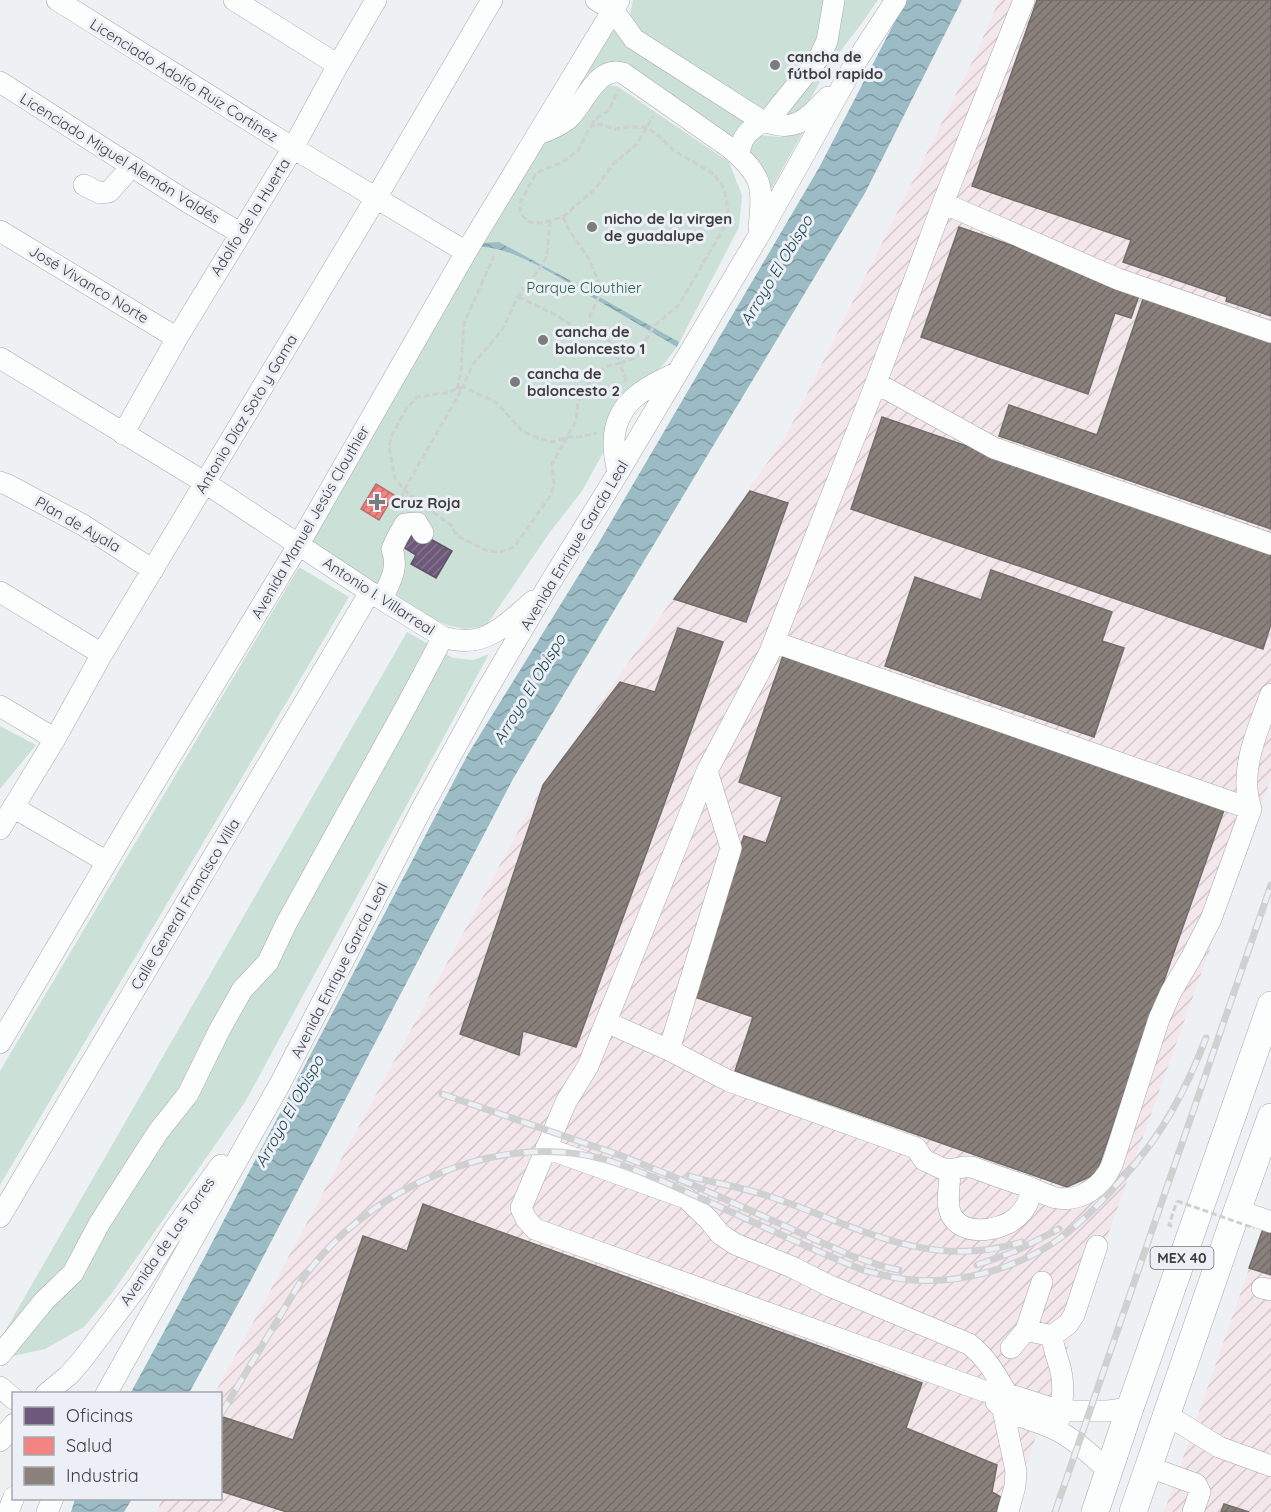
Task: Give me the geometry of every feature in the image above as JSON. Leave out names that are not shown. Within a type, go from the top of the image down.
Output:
[{"type":"main road","name":"MEX 40","points":[[1095,1512],[1271,1005]]},
{"type":"main road","name":"MEX 40","points":[[1133,1512],[1167,1415],[1254,1220],[1271,1117]]},
{"type":"street","name":"Licenciado Adolfo Ruiz Cortínez","points":[[57,0],[293,148],[466,252]]},
{"type":"street","points":[[234,0],[338,65]]},
{"type":"street","name":"Adolfo de la Huerta","points":[[123,434],[177,338],[293,148],[376,0]]},
{"type":"street","name":"Antonio Díaz Soto y Gama","points":[[0,829],[492,0]]},
{"type":"street","points":[[739,156],[743,137],[750,130],[766,122],[820,56],[827,40],[834,0]]},
{"type":"street","points":[[1024,0],[943,202],[876,383],[774,642],[707,771],[588,1066],[566,1102],[521,1208],[526,1219],[535,1229],[984,1391],[1005,1402],[1058,1420],[1109,1472]]},
{"type":"street","points":[[609,3],[634,39],[766,122],[781,126],[794,125],[807,118],[843,85]]},
{"type":"street","name":"Avenida Manuel Jesús Clouthier","points":[[0,1043],[299,544],[466,252],[538,134],[609,3]]},
{"type":"street","name":"Avenida Enrique García Leal","points":[[281,1082],[421,810],[484,695],[758,237],[857,60],[891,6]]},
{"type":"street","points":[[538,134],[555,129],[569,118],[601,77],[609,72],[623,73],[746,162],[754,172],[760,188],[762,202],[758,237]]},
{"type":"street","name":"Licenciado Miguel Alemán Valdés","points":[[0,82],[131,167],[240,233]]},
{"type":"street","points":[[84,185],[100,193],[109,192],[131,167]]},
{"type":"street","points":[[943,202],[1118,279],[1271,332]]},
{"type":"street","name":"José Vivanco Norte","points":[[0,231],[177,338]]},
{"type":"street","name":"Antonio I. Villarreal","points":[[0,358],[204,482],[376,596],[443,637],[467,642],[482,639],[507,623],[545,591]]},
{"type":"street","points":[[618,473],[614,444],[617,422],[622,411],[650,386],[677,373]]},
{"type":"street","points":[[876,383],[994,448],[1271,544]]},
{"type":"street","name":"Plan de Ayala","points":[[0,482],[8,484],[83,525],[153,570]]},
{"type":"street","name":"Calle General Francisco Villa","points":[[0,1217],[376,596],[394,574],[396,560],[392,549],[405,524],[417,524],[423,533]]},
{"type":"street","points":[[0,592],[102,654]]},
{"type":"street","points":[[0,1355],[44,1301],[73,1273],[99,1224],[158,1132],[188,1094],[242,990],[268,962],[286,924],[443,637]]},
{"type":"street","points":[[774,642],[1251,809]]},
{"type":"street","points":[[606,1022],[669,1050],[729,1081],[916,1148],[924,1160],[941,1168],[950,1170],[972,1167],[1065,1199],[1086,1194],[1099,1185],[1108,1174],[1159,1019],[1171,992],[1211,919],[1251,809],[1247,798],[1249,759],[1252,743],[1271,694]]},
{"type":"street","points":[[0,706],[55,739]]},
{"type":"street","points":[[669,1050],[731,848],[707,771]]},
{"type":"street","points":[[13,807],[107,862]]},
{"type":"street","points":[[107,1392],[281,1082]]},
{"type":"street","name":"Avenida de Las Torres","points":[[48,1392],[69,1375],[82,1360],[140,1283],[175,1228],[281,1082]]},
{"type":"street","points":[[546,1148],[686,1198],[720,1234],[735,1244],[969,1344],[990,1364],[1005,1402],[1016,1471],[1015,1486],[1008,1512]]},
{"type":"street","points":[[950,1170],[949,1208],[960,1225],[965,1228],[988,1229],[1010,1222],[1026,1208],[1032,1189]]},
{"type":"street","points":[[1026,1330],[1052,1336],[1072,1319],[1097,1246]]},
{"type":"street","points":[[1011,1348],[1026,1330],[1042,1282]]},
{"type":"street","points":[[1052,1336],[1063,1387],[1058,1420]]},
{"type":"street","points":[[0,1387],[12,1397]]},
{"type":"street","points":[[1058,1420],[1130,1408]]},
{"type":"street","points":[[1167,1415],[1219,1447],[1271,1466]]},
{"type":"street","points":[[0,1441],[12,1426]]},
{"type":"street","points":[[1149,1467],[1196,1484],[1200,1492],[1193,1512]]},
{"type":"path","points":[[629,77],[614,96],[609,110],[594,120],[578,151],[561,163],[540,171],[534,177],[520,203],[520,213],[529,222],[541,223],[563,217],[595,189],[613,164],[637,144],[663,101]]},
{"type":"path","points":[[592,126],[597,124],[615,129],[646,127],[673,150],[714,174],[724,189],[728,209],[726,224],[679,305],[654,326],[635,358],[608,366],[592,377],[578,402],[576,421],[567,436],[552,464],[554,485],[550,496],[514,547],[500,552],[488,551],[458,536],[451,525],[404,490],[395,478],[389,447],[391,437],[406,409],[417,397],[446,393],[463,387],[496,402],[522,431],[535,437],[553,442],[567,436],[579,437],[615,432]]},
{"type":"path","points":[[563,217],[589,259],[602,291],[590,316],[590,327],[609,341],[620,363],[632,400]]},
{"type":"path","points":[[404,490],[474,364],[502,330],[518,297],[547,256],[550,220]]},
{"type":"path","points":[[457,389],[461,372],[464,323],[494,256]]},
{"type":"path","points":[[518,297],[556,315],[585,334]]},
{"type":"path","points":[[1169,1225],[1177,1201],[1254,1220]]},
{"type":"shaded area","points":[[999,0],[1271,0],[1271,778],[1009,1512],[157,1512],[162,1500],[222,1500],[222,1392],[216,1392],[543,785],[786,436],[975,56]]},
{"type":"shaded area","points":[[1264,1226],[1271,1229],[1271,1512],[1164,1512]]},
{"type":"green space","points":[[633,0],[878,0],[829,66],[803,112],[775,120],[633,28],[630,15]]},
{"type":"green space","points":[[612,20],[752,120],[733,143],[608,66],[597,67],[586,75],[561,108]]},
{"type":"green space","name":"Parque Clouthier","points":[[604,85],[617,86],[729,162],[742,195],[739,227],[677,347],[663,365],[630,395],[613,420],[603,453],[582,491],[550,532],[486,626],[464,629],[447,625],[420,612],[311,542],[481,243],[538,152],[590,94]]},
{"type":"green space","points":[[807,125],[769,193],[746,146],[761,135],[786,136]]},
{"type":"green space","points":[[299,567],[349,597],[0,1185],[0,1071]]},
{"type":"green space","points":[[407,632],[453,658],[473,660],[489,654],[245,1102],[112,1293],[84,1327],[45,1349],[0,1359],[0,1340]]},
{"type":"green space","points":[[0,726],[36,745],[0,789]]},
{"type":"water","name":"Arroyo El Obispo","points":[[906,0],[962,0],[865,193],[513,779],[249,1284],[190,1392],[131,1392],[203,1260],[468,754],[598,544],[820,166]]},
{"type":"water","points":[[499,242],[679,342],[677,347],[540,266],[507,252],[479,247],[481,243]]},
{"type":"water","points":[[74,1500],[131,1500],[124,1512],[71,1512]]},
{"type":"building: Oficinas","points":[[408,532],[424,541],[427,537],[452,551],[436,578],[411,564],[416,555],[400,545]]},
{"type":"building: Salud","name":"Cruz Roja","points":[[376,484],[394,495],[379,520],[361,509]]},
{"type":"building: Industria","points":[[1037,0],[1271,0],[1271,316],[1226,301],[1227,297],[1123,262],[1131,240],[972,186]]},
{"type":"building: Industria","points":[[959,227],[1141,290],[1131,318],[1115,313],[1088,394],[921,337]]},
{"type":"building: Industria","points":[[1145,293],[1271,336],[1271,529],[999,436],[1009,405],[1097,435]]},
{"type":"building: Industria","points":[[882,417],[1271,550],[1271,624],[1263,649],[851,509]]},
{"type":"building: Industria","points":[[750,491],[788,503],[746,622],[674,599]]},
{"type":"building: Industria","points":[[991,570],[1112,612],[1102,641],[1124,648],[1094,737],[885,666],[915,577],[981,600]]},
{"type":"building: Industria","points":[[678,628],[723,642],[576,1047],[523,1031],[519,1055],[460,1034],[543,785],[620,682],[655,692]]},
{"type":"building: Industria","points":[[783,656],[1224,810],[1096,1174],[1067,1187],[735,1071],[753,1017],[689,995],[744,836],[766,843],[782,797],[739,782]]},
{"type":"building: Industria","points":[[423,1204],[922,1383],[906,1428],[997,1465],[992,1492],[1001,1497],[996,1512],[287,1512],[222,1492],[222,1417],[293,1440],[363,1236],[407,1251]]},
{"type":"building: Industria","points":[[1264,1226],[1271,1229],[1271,1275],[1249,1268]]},
{"type":"building: Industria","points":[[1224,1504],[1249,1512],[1221,1512]]},
{"type":"railway","points":[[1055,1512],[1271,885]]},
{"type":"railway","points":[[1132,1167],[1166,1122],[1192,1073],[1206,1038]]},
{"type":"railway","points":[[442,1094],[622,1156],[691,1184],[852,1256],[899,1270]]},
{"type":"railway","points":[[222,1412],[301,1281],[326,1250],[387,1200],[422,1181],[466,1164],[488,1158],[534,1152],[580,1154],[603,1159],[653,1177],[863,1270],[899,1279],[931,1281],[989,1272],[1008,1266],[1043,1249],[1080,1222],[1137,1162]]},
{"type":"railway","points":[[689,1176],[765,1195],[859,1230],[921,1248],[953,1251],[987,1250],[1022,1242]]},
{"type":"railway","points":[[977,1265],[1016,1251],[1059,1229]]},
{"type":"place","name":"cancha de fútbol rapido","points":[[775,65]]},
{"type":"place","name":"nicho de la virgen de guadalupe","points":[[592,227]]},
{"type":"place","name":"cancha de baloncesto 1","points":[[543,340]]},
{"type":"place","name":"cancha de baloncesto 2","points":[[515,382]]},
{"type":"place","name":"Cruz Roja","points":[[377,502]]}]
